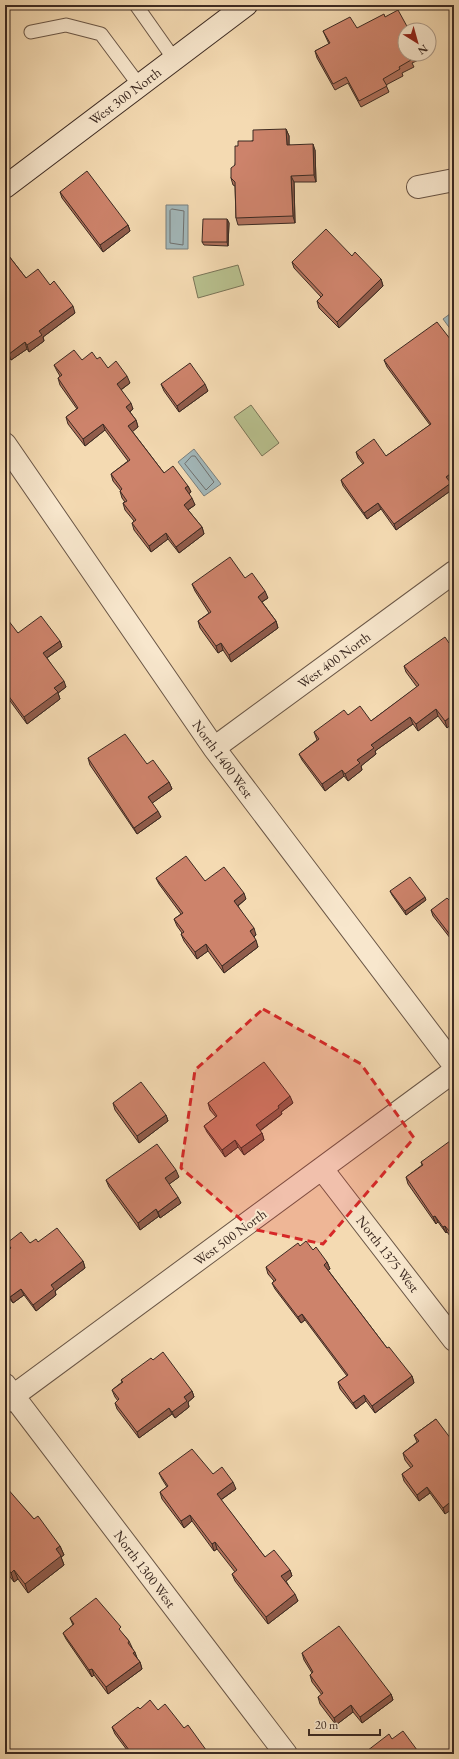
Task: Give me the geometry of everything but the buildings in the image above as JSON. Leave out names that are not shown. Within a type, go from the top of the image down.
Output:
[{"type":"street","name":"West 300 North","points":[[5,187],[246,5]]},
{"type":"street","points":[[418,187],[454,180]]},
{"type":"street","name":"North 1400 West","points":[[5,444],[214,748],[454,1065]]},
{"type":"street","name":"West 400 North","points":[[214,748],[454,572]]},
{"type":"street","name":"West 500 North","points":[[8,1394],[322,1169],[454,1071]]},
{"type":"street","name":"North 1375 West","points":[[322,1169],[454,1340]]},
{"type":"street","name":"North 1300 West","points":[[8,1394],[286,1754]]},
{"type":"lane","points":[[136,5],[174,59]]},
{"type":"lane","points":[[31,32],[66,24],[100,34],[139,85]]},
{"type":"highlighted area","points":[[263,1009],[361,1064],[414,1138],[323,1244],[252,1229],[181,1168],[195,1070]]},
{"type":"green space","points":[[238,265],[244,285],[198,298],[193,277]]},
{"type":"green space","points":[[251,405],[279,443],[262,456],[234,417]]},
{"type":"water","points":[[166,205],[188,205],[188,249],[166,249]]},
{"type":"water","points":[[454,311],[454,334],[443,319]]},
{"type":"water","points":[[194,449],[221,484],[204,496],[178,462]]}]
